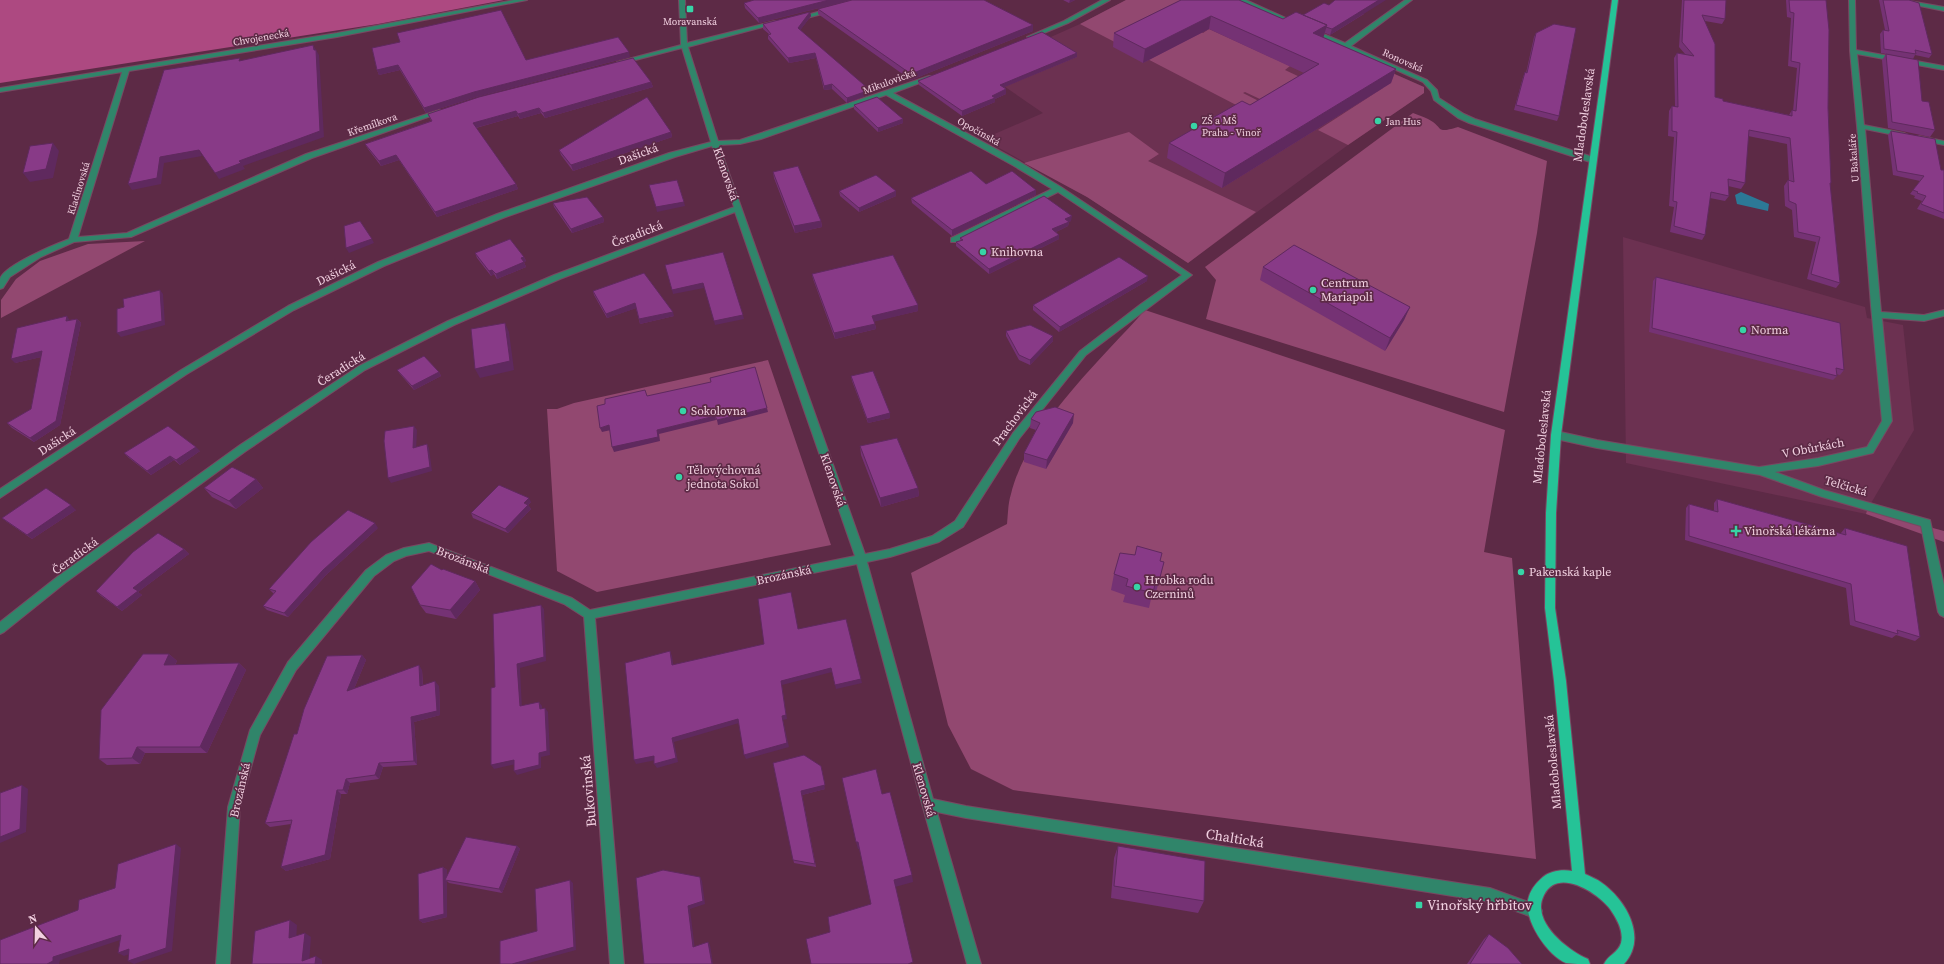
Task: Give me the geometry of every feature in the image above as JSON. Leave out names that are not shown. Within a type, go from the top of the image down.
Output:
[{"type":"main road","name":"Mladoboleslavská","points":[[1579,878],[1560,681],[1550,608],[1551,513],[1556,435],[1615,0]]},
{"type":"main road","points":[[1583,964],[1562,953],[1549,941],[1540,926],[1535,911],[1536,897],[1542,887],[1551,879],[1564,876],[1579,878],[1596,886],[1610,898],[1622,913],[1627,929],[1628,945],[1621,958],[1611,964]]},
{"type":"street","name":"Chvojenecká","points":[[0,90],[347,33],[524,0]]},
{"type":"street","name":"Klenovská","points":[[682,0],[684,45],[715,143],[861,559],[928,804],[974,964]]},
{"type":"street","points":[[1023,40],[1066,22],[1107,0]]},
{"type":"street","name":"Ronovská","points":[[1241,0],[1425,81],[1434,90],[1436,99],[1461,116],[1472,121],[1593,160]]},
{"type":"street","points":[[1346,46],[1409,0]]},
{"type":"street","name":"U Bakaláře","points":[[1852,0],[1853,51],[1877,315]]},
{"type":"street","points":[[1894,0],[1944,9]]},
{"type":"street","points":[[792,19],[837,8]]},
{"type":"street","points":[[612,64],[785,21]]},
{"type":"street","points":[[1853,51],[1944,68]]},
{"type":"street","name":"Kladinovská","points":[[73,240],[126,70]]},
{"type":"street","name":"Mikulovická","points":[[715,143],[740,142],[758,137],[888,93],[937,74]]},
{"type":"street","name":"Opočínská","points":[[888,93],[1017,164],[1058,189],[1188,275]]},
{"type":"street","name":"Křemílkova","points":[[73,240],[128,236],[309,156],[449,109]]},
{"type":"street","points":[[1861,126],[1944,143]]},
{"type":"street","name":"Dašická","points":[[0,494],[184,372],[291,308],[381,264],[500,216],[672,155],[715,143]]},
{"type":"street","points":[[954,240],[1058,189]]},
{"type":"street","name":"Čeradická","points":[[0,629],[61,580],[237,453],[362,368],[451,323],[557,277],[738,208]]},
{"type":"street","points":[[0,286],[3,274],[38,255],[73,240]]},
{"type":"street","name":"Prachovická","points":[[861,559],[890,553],[935,540],[959,524],[1016,436],[1083,353],[1144,306],[1188,275]]},
{"type":"street","points":[[1877,315],[1924,318],[1944,314]]},
{"type":"street","name":"V Obůrkách","points":[[1556,435],[1597,444],[1760,471],[1818,462],[1870,450],[1887,421],[1877,315]]},
{"type":"street","name":"Telčická","points":[[1760,471],[1822,492],[1926,523],[1944,612]]},
{"type":"street","name":"Brozánská","points":[[223,964],[234,807],[254,734],[292,666],[370,573],[390,558],[404,552],[429,547],[568,601],[589,615],[861,559]]},
{"type":"street","name":"Bukovinská","points":[[589,615],[617,964]]},
{"type":"street","name":"Chaltická","points":[[928,804],[966,812],[1490,895],[1535,911]]},
{"type":"shaded area","points":[[0,0],[504,0],[378,24],[0,83]]},
{"type":"shaded area","name":"ZŠ a MŠ Praha - Vinoř","points":[[1126,0],[1227,0],[1424,87],[1424,93],[1348,145],[1188,263],[1087,197],[983,139],[1043,113],[979,69],[1080,24]]},
{"type":"shaded area","points":[[1126,0],[1227,0],[1424,87],[1424,93],[1348,145],[1318,130],[1383,88],[1318,51],[1175,19],[1203,33],[1209,29],[1290,66],[1285,70],[1302,78],[1262,100],[1245,92],[1243,93],[1290,117],[1267,121],[1080,24]]},
{"type":"shaded area","points":[[1413,113],[1428,119],[1442,130],[1458,127],[1547,161],[1537,233],[1504,412],[1206,319],[1216,280],[1205,267]]},
{"type":"shaded area","points":[[1129,132],[1159,154],[1148,161],[1256,212],[1188,263],[1087,197],[1024,163]]},
{"type":"shaded area","points":[[1623,237],[1865,307],[1867,318],[1903,325],[1914,430],[1866,514],[1626,463]]},
{"type":"shaded area","points":[[145,241],[1,318],[1,300],[16,279],[40,261],[88,244]]},
{"type":"shaded area","points":[[1145,310],[1505,430],[1484,552],[1512,558],[1536,859],[1013,790],[971,769],[948,725],[911,573],[1007,524],[1011,494],[1020,469],[1032,444],[1067,396]]},
{"type":"shaded area","name":"Tělovýchovná jednota Sokol","points":[[768,360],[831,545],[597,592],[557,571],[547,409],[557,409],[574,403]]},
{"type":"shaded area","points":[[1867,510],[1944,531],[1944,542],[1866,514]]},
{"type":"water","points":[[1741,192],[1769,204],[1768,211],[1737,204],[1735,195]]},
{"type":"building","points":[[754,0],[829,0],[758,18],[744,3]]},
{"type":"building","points":[[852,0],[984,0],[1033,25],[911,74],[818,9]]},
{"type":"building","points":[[1181,0],[1239,0],[1283,19],[1296,12],[1327,25],[1313,33],[1396,69],[1225,173],[1169,143],[1242,101],[1250,105],[1319,64],[1211,16],[1145,49],[1114,33]]},
{"type":"building","points":[[1335,0],[1379,0],[1332,29],[1326,27],[1327,25],[1303,15],[1324,3],[1329,5]]},
{"type":"building","points":[[1684,0],[1726,0],[1725,19],[1702,15],[1715,44],[1715,97],[1723,99],[1723,101],[1792,116],[1792,110],[1796,111],[1800,63],[1791,61],[1794,13],[1790,12],[1789,0],[1826,0],[1829,30],[1828,108],[1830,183],[1840,283],[1811,274],[1820,237],[1798,232],[1796,204],[1789,201],[1788,180],[1794,182],[1790,138],[1749,130],[1745,183],[1728,179],[1729,196],[1711,192],[1705,235],[1674,226],[1677,202],[1673,201],[1677,132],[1672,131],[1672,106],[1678,107],[1677,53],[1694,56],[1682,42]]},
{"type":"building","points":[[1883,0],[1909,0],[1919,3],[1932,54],[1915,50],[1916,54],[1884,49],[1883,30],[1889,31]]},
{"type":"building","points":[[501,10],[526,60],[618,37],[629,52],[474,92],[424,108],[398,65],[377,70],[372,48],[400,42],[397,33]]},
{"type":"building","points":[[810,12],[798,28],[870,90],[847,98],[832,84],[824,86],[815,53],[788,58],[768,35],[771,34],[763,24]]},
{"type":"building","points":[[1554,24],[1576,28],[1559,116],[1516,105],[1525,72],[1527,73],[1536,33]]},
{"type":"building","points":[[1042,32],[1077,53],[1000,85],[1006,89],[992,96],[995,98],[962,111],[918,81]]},
{"type":"building","points":[[313,45],[314,50],[316,50],[320,131],[239,161],[241,163],[215,173],[199,150],[160,157],[157,178],[128,184],[164,70],[240,58],[239,61]]},
{"type":"building","points":[[1886,54],[1918,60],[1922,101],[1929,102],[1935,130],[1892,122]]},
{"type":"building","points":[[633,58],[651,82],[543,113],[539,108],[518,114],[516,111],[473,123],[516,184],[435,212],[396,155],[379,161],[365,144],[432,121],[428,114],[479,97]]},
{"type":"building","points":[[647,97],[671,132],[571,165],[559,150]]},
{"type":"building","points":[[877,97],[903,119],[878,128],[854,105]]},
{"type":"building","points":[[1891,131],[1935,139],[1941,170],[1944,170],[1944,213],[1921,204],[1926,196],[1913,190],[1924,176],[1897,171]]},
{"type":"building","points":[[53,143],[46,169],[23,173],[30,146]]},
{"type":"building","points":[[798,166],[821,221],[794,226],[773,172]]},
{"type":"building","points":[[971,171],[986,184],[1012,171],[1036,190],[952,230],[911,198]]},
{"type":"building","points":[[876,175],[896,191],[859,208],[839,191]]},
{"type":"building","points":[[677,180],[684,202],[656,207],[649,185]]},
{"type":"building","points":[[1044,196],[1072,216],[1065,219],[1069,222],[1052,229],[1059,235],[989,269],[956,242],[963,240],[960,238]]},
{"type":"building","points":[[587,197],[603,217],[571,229],[553,203]]},
{"type":"building","points":[[360,221],[372,239],[346,248],[344,226]]},
{"type":"building","points":[[510,239],[524,257],[521,258],[524,262],[496,274],[492,270],[489,271],[475,253]]},
{"type":"building","points":[[1294,245],[1410,307],[1390,338],[1263,267]]},
{"type":"building","points":[[723,252],[743,315],[714,321],[703,283],[672,290],[665,265]]},
{"type":"building","points":[[893,255],[918,305],[872,316],[875,324],[834,333],[812,274]]},
{"type":"building","points":[[1119,257],[1148,276],[1060,327],[1033,305]]},
{"type":"building","points":[[644,273],[673,312],[639,319],[635,303],[606,314],[593,291]]},
{"type":"building","name":"Norma","points":[[1656,277],[1840,323],[1844,370],[1836,368],[1837,376],[1652,328]]},
{"type":"building","points":[[160,290],[162,321],[117,333],[117,309],[124,307],[123,299]]},
{"type":"building","points":[[67,316],[66,321],[77,319],[56,421],[30,438],[7,423],[31,409],[42,351],[11,359],[17,328]]},
{"type":"building","points":[[505,323],[510,361],[475,369],[471,329]]},
{"type":"building","points":[[1030,325],[1053,336],[1030,360],[1019,355],[1006,331]]},
{"type":"building","points":[[424,356],[439,372],[412,386],[397,370]]},
{"type":"building","name":"Sokolovna","points":[[755,367],[767,408],[717,420],[715,416],[657,430],[658,437],[612,447],[609,425],[600,428],[597,406],[605,404],[605,399],[645,390],[647,396],[711,382],[710,378]]},
{"type":"building","points":[[873,371],[890,413],[867,419],[851,376]]},
{"type":"building","points":[[1055,407],[1074,414],[1047,460],[1024,453],[1040,423],[1031,419],[1036,412]]},
{"type":"building","points":[[168,426],[196,447],[176,460],[170,456],[147,471],[124,453]]},
{"type":"building","points":[[414,426],[413,448],[427,444],[430,467],[388,478],[384,441],[385,431]]},
{"type":"building","points":[[897,438],[918,488],[880,498],[860,446]]},
{"type":"building","points":[[232,467],[256,479],[229,501],[204,488]]},
{"type":"building","points":[[499,485],[529,498],[524,503],[528,505],[505,529],[471,513]]},
{"type":"building","points":[[46,488],[71,505],[27,535],[2,518]]},
{"type":"building","points":[[1717,499],[1846,535],[1845,528],[1907,546],[1920,637],[1897,630],[1898,634],[1855,621],[1851,584],[1689,536],[1689,504],[1718,512]]},
{"type":"building","points":[[348,510],[375,523],[323,570],[284,613],[263,606],[276,591],[269,589],[311,542]]},
{"type":"building","points":[[158,533],[184,549],[133,588],[138,591],[117,607],[96,591],[133,552]]},
{"type":"building","points":[[1137,546],[1162,553],[1160,561],[1164,562],[1158,585],[1155,584],[1153,593],[1126,586],[1128,579],[1114,574],[1120,553],[1135,555]]},
{"type":"building","points":[[431,564],[442,570],[443,569],[475,581],[450,610],[420,605],[411,587]]},
{"type":"building","points":[[791,592],[798,629],[846,619],[861,679],[835,685],[831,668],[781,681],[786,715],[782,716],[787,743],[744,755],[738,719],[672,738],[676,758],[654,764],[654,756],[634,760],[625,663],[670,651],[672,665],[764,644],[758,599]]},
{"type":"building","points":[[541,605],[544,657],[517,664],[520,706],[539,702],[540,709],[545,708],[547,751],[539,753],[539,765],[514,771],[514,760],[491,765],[491,688],[495,687],[493,614]]},
{"type":"building","points":[[143,654],[169,654],[164,665],[239,663],[200,747],[137,747],[132,758],[99,759],[101,710]]},
{"type":"building","points":[[362,655],[347,691],[419,665],[420,686],[435,681],[437,711],[411,717],[414,761],[379,763],[375,775],[346,779],[343,790],[337,790],[325,855],[281,867],[292,820],[265,823],[294,734],[297,734],[304,709],[327,656]]},
{"type":"building","points":[[804,755],[821,766],[825,785],[801,791],[815,864],[793,860],[773,763]]},
{"type":"building","points":[[876,769],[882,794],[890,792],[912,875],[894,880],[913,962],[908,964],[811,964],[806,939],[830,932],[828,917],[871,904],[858,842],[856,842],[842,778]]},
{"type":"building","points":[[22,785],[20,829],[0,837],[0,793]]},
{"type":"building","points":[[466,837],[517,846],[499,889],[445,880]]},
{"type":"building","points":[[176,844],[166,948],[128,961],[129,949],[118,953],[121,935],[53,957],[53,961],[47,964],[0,964],[0,940],[78,910],[79,900],[115,888],[118,864]]},
{"type":"building","points":[[1118,846],[1205,861],[1204,901],[1114,886]]},
{"type":"building","points":[[443,867],[444,914],[419,920],[418,874]]},
{"type":"building","points":[[663,870],[700,877],[703,901],[688,906],[693,947],[708,942],[712,964],[644,964],[636,878]]},
{"type":"building","points":[[570,880],[574,947],[512,964],[500,964],[500,941],[537,931],[535,889]]},
{"type":"building","points":[[290,920],[289,938],[305,933],[302,961],[316,956],[315,964],[252,964],[255,931]]},
{"type":"building","points":[[1489,934],[1508,948],[1522,964],[1470,964]]},
{"type":"place","name":"Moravanská","points":[[690,9]]},
{"type":"place","name":"Jan Hus","points":[[1378,121]]},
{"type":"place","name":"ZŠ a MŠ Praha - Vinoř","points":[[1194,126]]},
{"type":"place","name":"Knihovna","points":[[983,252]]},
{"type":"place","name":"Centrum Mariapoli","points":[[1313,290]]},
{"type":"place","name":"Norma","points":[[1743,330]]},
{"type":"place","name":"Sokolovna","points":[[683,411]]},
{"type":"place","name":"Tělovýchovná jednota Sokol","points":[[679,477]]},
{"type":"place","name":"Vinořská lékárna","points":[[1736,531]]},
{"type":"place","name":"Pakenská kaple","points":[[1521,572]]},
{"type":"place","name":"Hrobka rodu Czerninů","points":[[1137,587]]},
{"type":"place","name":"Vinořský hřbitov","points":[[1419,905]]}]
